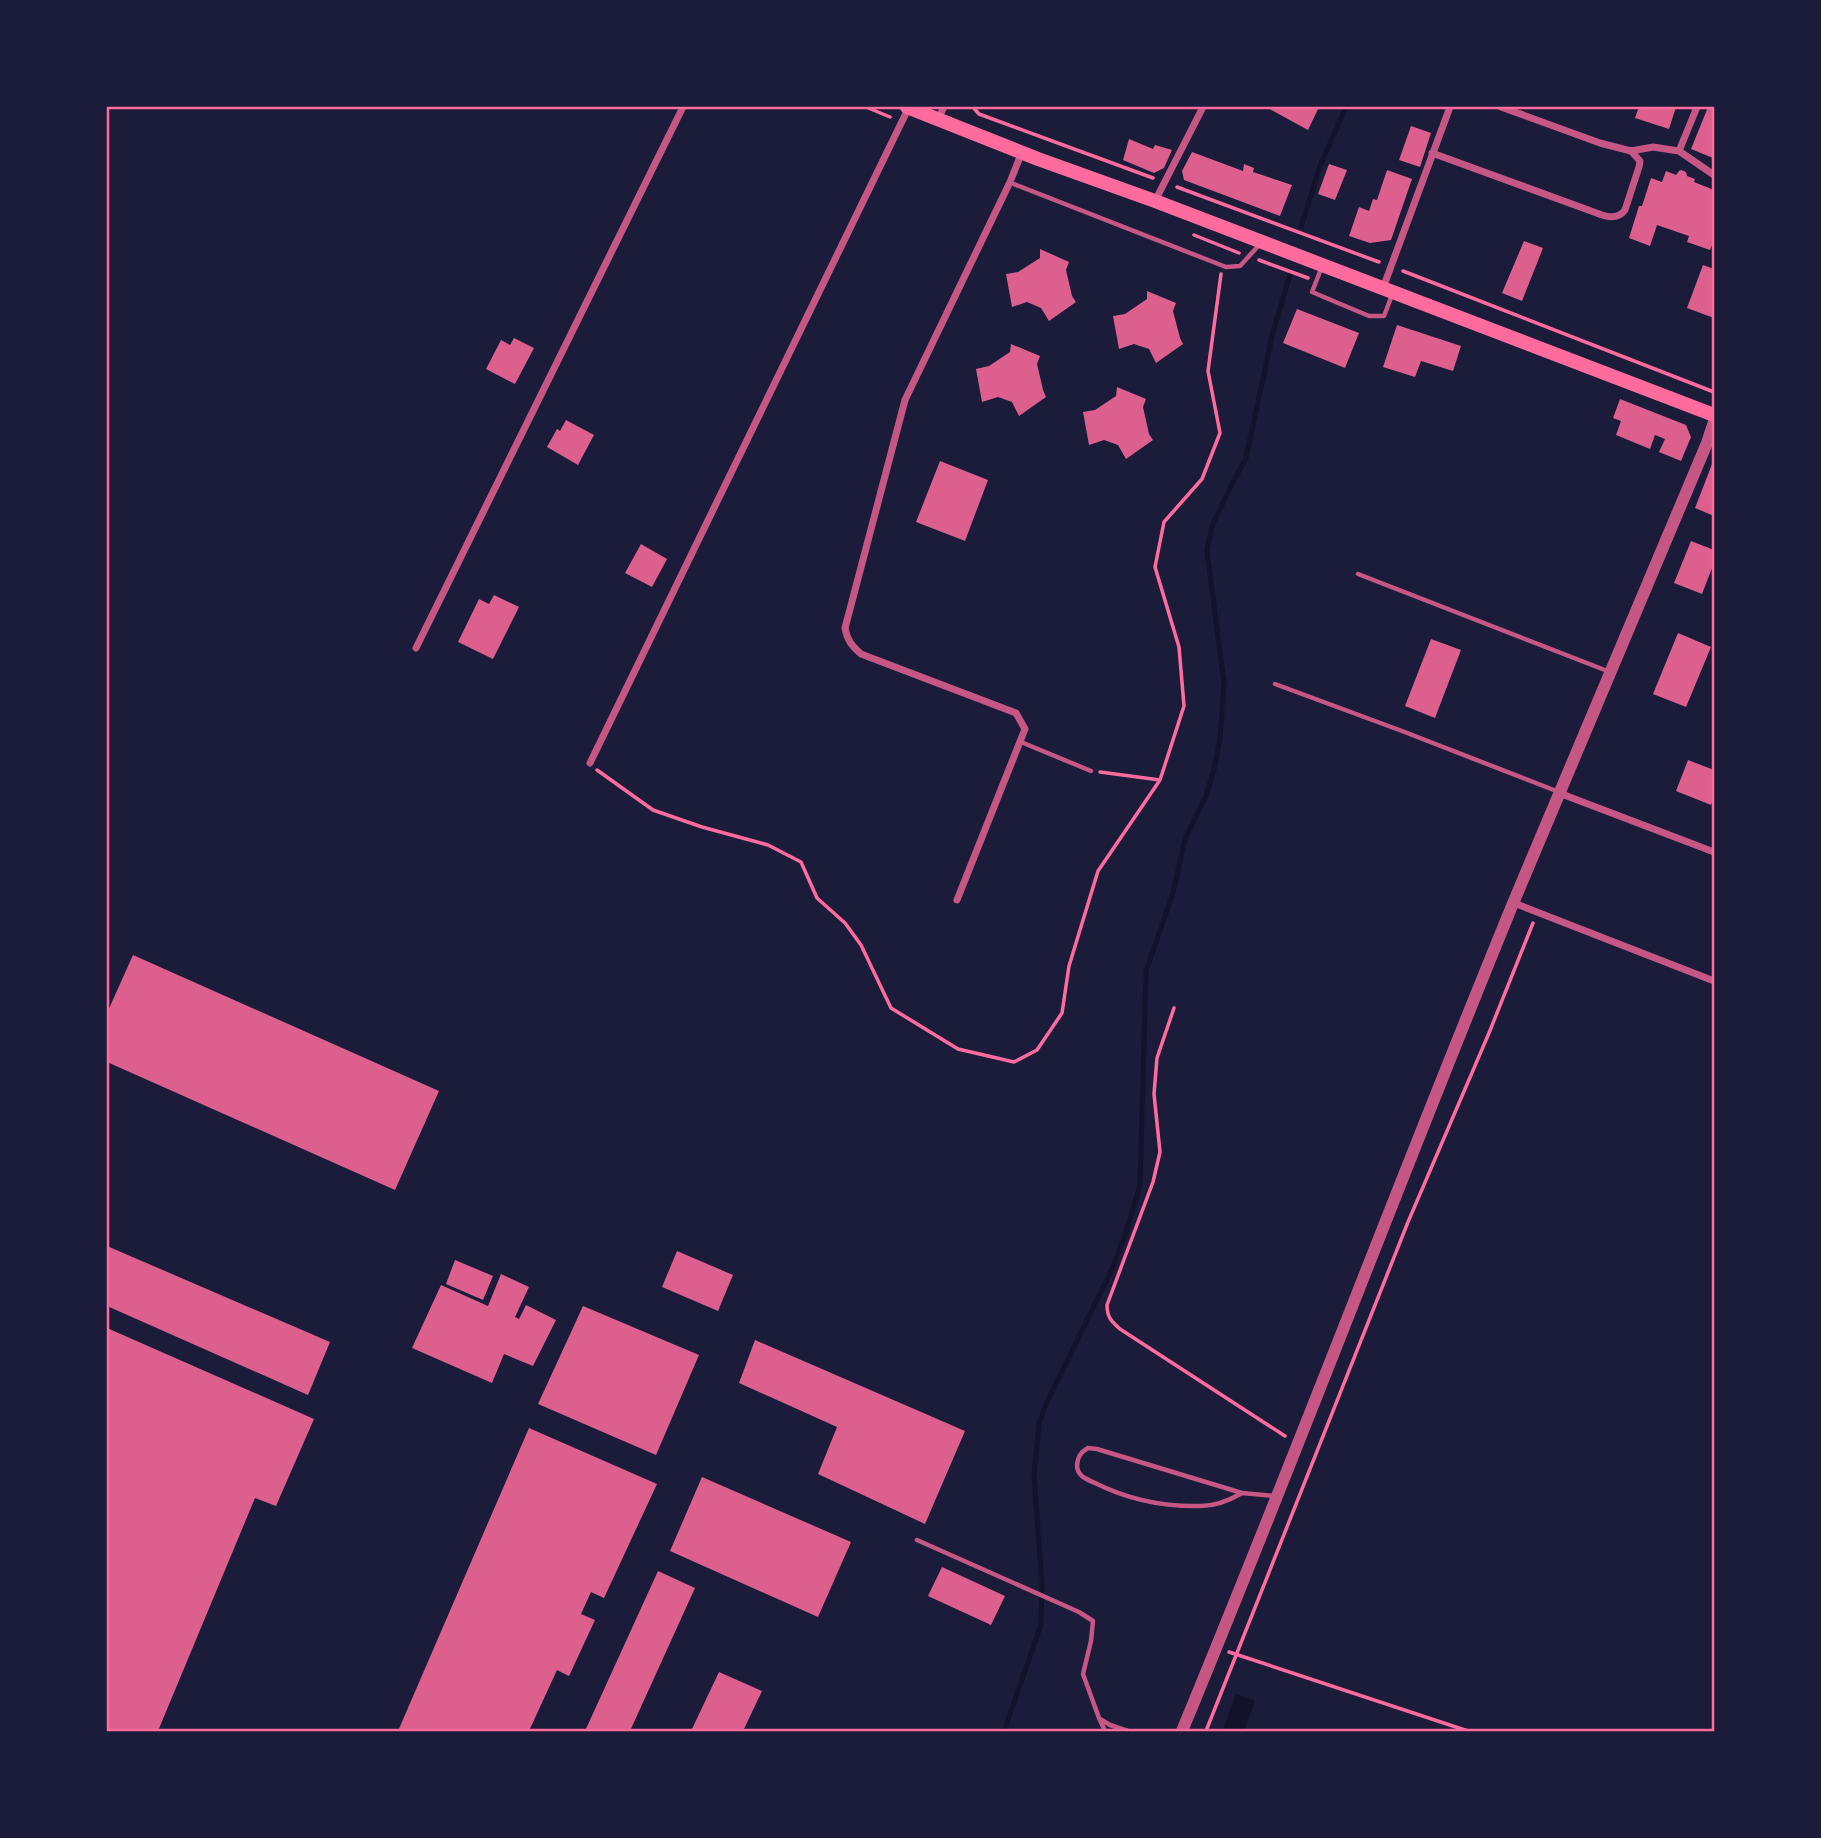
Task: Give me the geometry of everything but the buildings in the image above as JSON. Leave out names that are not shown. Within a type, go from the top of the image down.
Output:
[{"type":"main road","points":[[908,107],[941,113],[1022,152],[1714,415]]},
{"type":"street","points":[[416,648],[683,107]]},
{"type":"street","points":[[590,763],[908,107]]},
{"type":"street","points":[[1155,201],[1203,107]]},
{"type":"street","points":[[1388,290],[1391,267],[1450,107]]},
{"type":"street","points":[[1501,107],[1600,143],[1631,151],[1653,147],[1679,151],[1714,175]]},
{"type":"street","points":[[1679,151],[1697,107]]},
{"type":"street","points":[[1432,153],[1602,215],[1615,217],[1625,210],[1639,167],[1640,161],[1631,151]]},
{"type":"street","points":[[957,900],[1025,729],[1016,713],[861,654],[852,646],[845,628],[905,400],[1022,152]]},
{"type":"street","points":[[1182,1731],[1514,903],[1714,422]]},
{"type":"street","points":[[1559,793],[1714,852]]},
{"type":"street","points":[[1514,903],[1714,981]]},
{"type":"lane","points":[[1010,182],[1226,267],[1240,266],[1262,242]]},
{"type":"lane","points":[[1322,265],[1312,292],[1369,316],[1384,316],[1388,290]]},
{"type":"lane","points":[[1358,574],[1611,672]]},
{"type":"lane","points":[[1275,684],[1559,793]]},
{"type":"lane","points":[[1020,742],[1091,771]]},
{"type":"lane","points":[[1242,1493],[1229,1500],[1202,1506],[1156,1503],[1117,1494],[1083,1477],[1078,1471],[1077,1461],[1081,1452],[1088,1448],[1097,1449],[1242,1493],[1278,1496]]},
{"type":"lane","points":[[917,1540],[1079,1612],[1093,1621],[1083,1674],[1105,1731]]},
{"type":"lane","points":[[1098,1718],[1128,1731]]},
{"type":"path","points":[[973,107],[979,114],[1391,267],[1714,392]]},
{"type":"path","points":[[1091,771],[1160,780]]},
{"type":"path","points":[[1206,1731],[1408,1222],[1532,928],[1536,911]]},
{"type":"path","points":[[1174,1008],[1157,1058],[1153,1094],[1160,1152],[1156,1172],[1107,1305],[1107,1314],[1120,1329],[1298,1445]]},
{"type":"path","points":[[1215,1652],[1237,1654],[1468,1731]]},
{"type":"shaded area","points":[[1236,1694],[1255,1701],[1244,1731],[1222,1731]]},
{"type":"waterway","points":[[1301,227],[1320,166],[1346,107]]},
{"type":"waterway","points":[[1004,1731],[1041,1625],[1042,1585],[1034,1474],[1039,1424],[1046,1404],[1113,1267],[1140,1185],[1146,971],[1173,893],[1185,839],[1206,796],[1220,739],[1224,684],[1207,551],[1212,526],[1246,458],[1273,332],[1290,275]]}]
